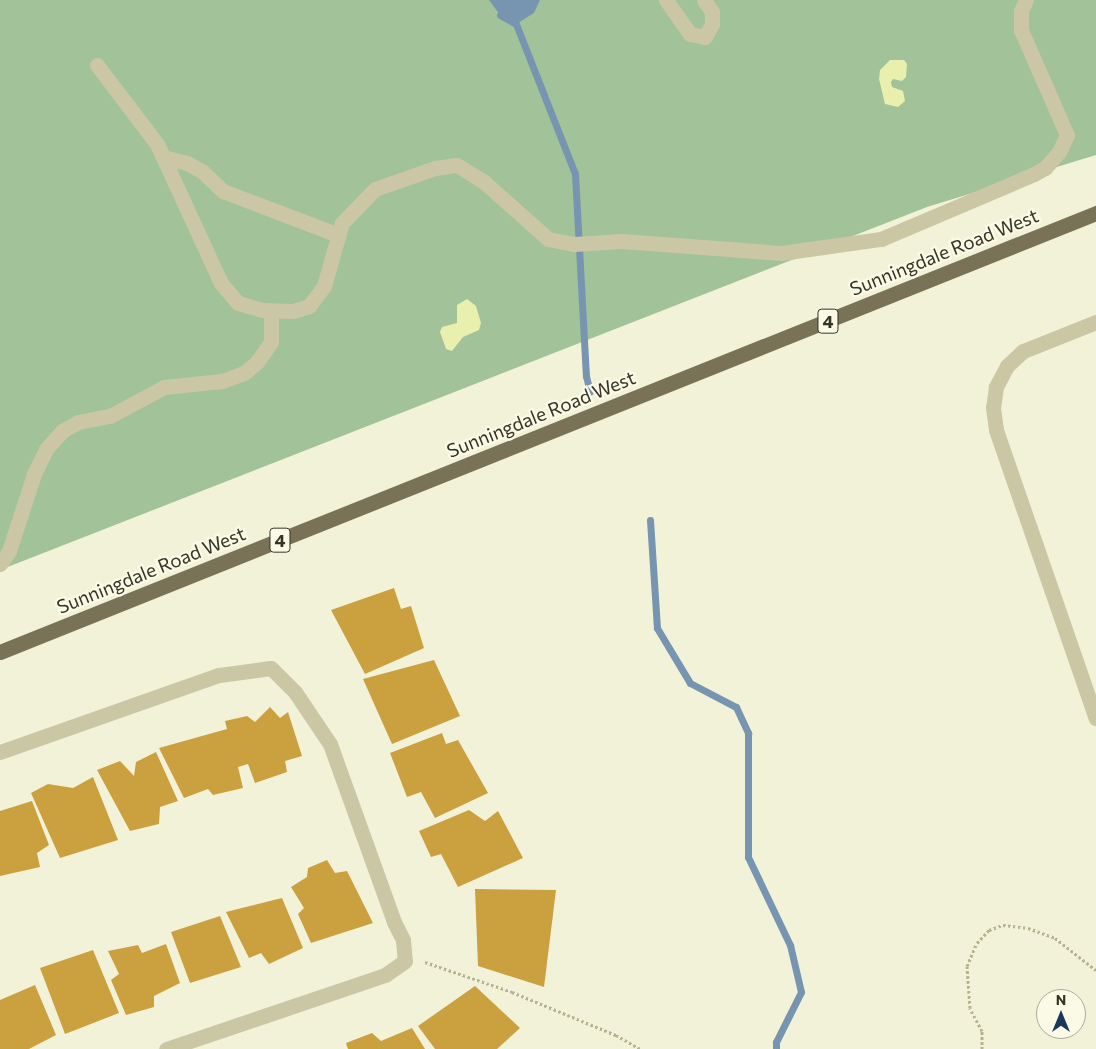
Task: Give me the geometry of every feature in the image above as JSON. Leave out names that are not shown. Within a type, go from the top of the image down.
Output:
[{"type":"main road","name":"Sunningdale Road West","points":[[0,652],[1096,213]]},
{"type":"street","points":[[666,0],[690,34],[705,37],[712,24],[712,12],[704,0]]},
{"type":"street","points":[[97,65],[157,144],[221,283],[238,303],[271,311],[292,311],[309,306],[324,286],[342,223],[375,188],[435,168],[457,165],[483,181],[548,239],[565,242],[622,241],[782,253],[881,239],[1034,174],[1045,168],[1059,152],[1067,135],[1021,30],[1021,11],[1026,0]]},
{"type":"street","points":[[163,157],[187,163],[203,172],[223,191],[338,235]]},
{"type":"street","points":[[0,564],[9,551],[38,466],[46,449],[62,431],[78,422],[110,416],[164,387],[222,381],[244,373],[258,362],[271,342],[271,311]]},
{"type":"street","points":[[1096,322],[1023,351],[1007,366],[996,387],[992,408],[996,430],[1096,718]]},
{"type":"street","points":[[0,752],[219,675],[271,668],[295,692],[330,744],[394,922],[403,940],[405,961],[385,975],[166,1049]]},
{"type":"path","points":[[982,1049],[982,1031],[970,1008],[967,966],[977,943],[989,930],[1003,925],[1028,928],[1055,938],[1096,970]]},
{"type":"path","points":[[425,962],[512,992],[616,1035],[640,1049]]},
{"type":"shaded area","points":[[0,0],[1096,0],[1096,155],[927,207],[0,570]]},
{"type":"sand","points":[[890,60],[904,60],[907,64],[906,77],[902,81],[893,79],[891,82],[892,87],[903,91],[905,101],[898,107],[885,104],[879,79],[880,70]]},
{"type":"sand","points":[[467,299],[476,306],[481,323],[479,330],[463,337],[452,351],[446,349],[440,332],[442,327],[457,323],[457,305]]},
{"type":"water","points":[[489,0],[540,0],[534,13],[516,24],[500,15]]},
{"type":"building","points":[[394,588],[401,609],[411,606],[424,648],[365,674],[331,610]]},
{"type":"building","points":[[434,660],[460,716],[392,744],[363,679]]},
{"type":"building","points":[[270,707],[280,718],[288,712],[302,756],[285,761],[287,772],[255,783],[248,764],[238,767],[243,788],[213,795],[208,789],[184,798],[159,748],[227,729],[225,721],[247,716],[255,722]]},
{"type":"building","points":[[442,733],[446,744],[458,740],[488,793],[435,818],[421,792],[407,797],[390,753]]},
{"type":"building","points":[[156,752],[178,801],[160,807],[159,824],[130,831],[97,770],[120,761],[134,776],[136,762]]},
{"type":"building","points":[[93,777],[118,840],[60,858],[31,793],[48,784],[73,788]]},
{"type":"building","points":[[32,801],[49,845],[37,853],[40,867],[0,876],[0,811]]},
{"type":"building","points":[[469,810],[485,821],[498,811],[523,858],[458,887],[441,854],[431,857],[419,831]]},
{"type":"building","points":[[327,860],[335,873],[347,871],[373,923],[311,943],[298,914],[304,908],[291,887],[307,877],[308,868]]},
{"type":"building","points":[[475,889],[556,890],[544,987],[478,966]]},
{"type":"building","points":[[282,898],[303,948],[269,964],[261,953],[249,958],[226,912]]},
{"type":"building","points":[[220,916],[241,967],[190,983],[171,932]]},
{"type":"building","points":[[166,944],[180,983],[154,996],[154,1007],[126,1015],[111,980],[119,974],[108,951],[138,945],[142,953]]},
{"type":"building","points":[[93,950],[119,1013],[65,1034],[40,968]]},
{"type":"building","points":[[35,985],[56,1035],[29,1049],[0,1049],[0,1000]]},
{"type":"building","points":[[475,986],[520,1028],[497,1049],[435,1049],[418,1026]]},
{"type":"building","points":[[412,1028],[425,1049],[348,1049],[346,1043],[372,1033],[381,1041]]},
{"type":"waterway","points":[[500,15],[516,24],[575,174],[586,376],[590,392]]},
{"type":"waterway","points":[[650,520],[657,628],[690,683],[736,707],[748,733],[748,857],[790,945],[801,992],[776,1042],[776,1049]]}]
